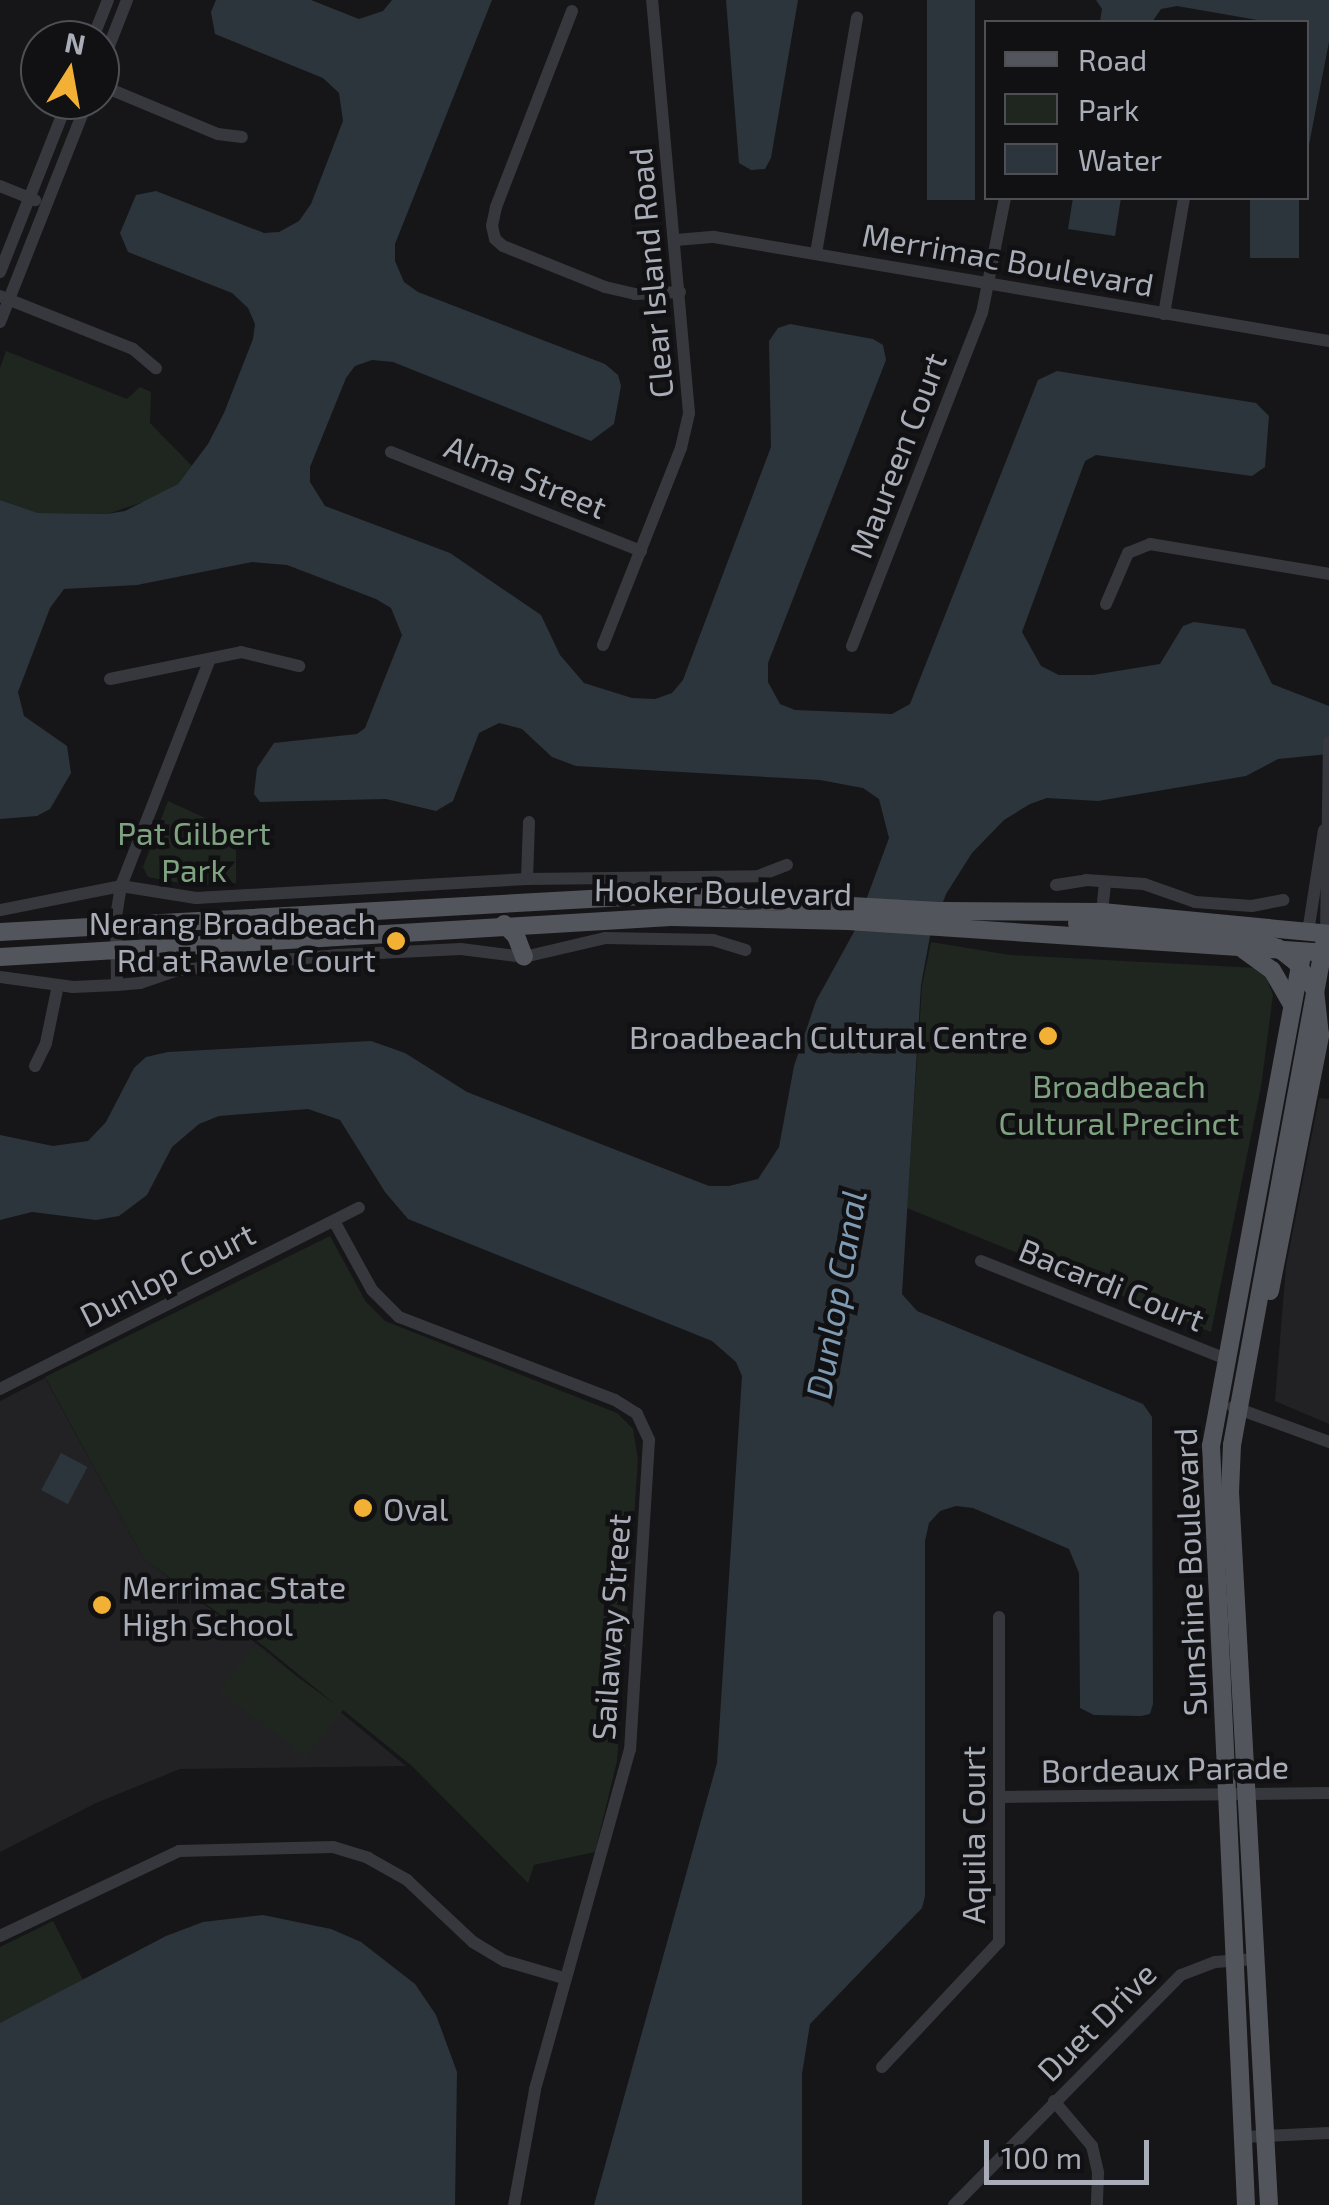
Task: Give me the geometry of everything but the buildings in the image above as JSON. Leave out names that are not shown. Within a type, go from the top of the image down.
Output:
[{"type":"main road","name":"Hooker Boulevard","points":[[0,932],[616,896],[748,897],[853,914]]},
{"type":"main road","points":[[1043,912],[1074,922],[1268,943],[1296,962],[1314,990],[1320,1035],[1272,1287],[1252,1333]]},
{"type":"main road","name":"Hooker Boulevard","points":[[943,919],[1102,912],[1323,941]]},
{"type":"main road","name":"Hooker Boulevard","points":[[0,958],[536,922],[853,914],[1303,952],[1323,941]]},
{"type":"main road","points":[[524,957],[536,922]]},
{"type":"main road","points":[[504,924],[518,940],[524,957]]},
{"type":"main road","name":"Sunshine Boulevard","points":[[1269,2205],[1230,1492],[1239,1409],[1323,941]]},
{"type":"main road","points":[[1242,948],[1272,970],[1291,1003]]},
{"type":"main road","name":"Sunshine Boulevard","points":[[1246,2205],[1210,1471],[1216,1402],[1303,952]]},
{"type":"street","name":"Clear Island Road","points":[[603,646],[688,425],[676,240],[652,0]]},
{"type":"street","points":[[572,11],[496,207],[495,238],[511,250],[626,293],[680,292]]},
{"type":"street","points":[[816,253],[857,18]]},
{"type":"street","points":[[120,93],[218,134],[242,137]]},
{"type":"street","points":[[0,272],[60,120]]},
{"type":"street","points":[[0,322],[4,298],[80,120]]},
{"type":"street","points":[[0,186],[46,204]]},
{"type":"street","name":"Maureen Court","points":[[852,646],[990,284],[1005,200]]},
{"type":"street","points":[[1164,314],[1184,200]]},
{"type":"street","name":"Merrimac Boulevard","points":[[676,240],[714,237],[1329,341]]},
{"type":"street","points":[[4,298],[133,349],[156,368]]},
{"type":"street","name":"Alma Street","points":[[391,452],[641,552]]},
{"type":"street","points":[[1106,604],[1128,552],[1150,544],[1329,574]]},
{"type":"street","points":[[110,679],[241,652],[264,654],[299,666]]},
{"type":"street","points":[[117,985],[116,926],[121,886],[210,658]]},
{"type":"street","name":"Sunshine Boulevard","points":[[1323,941],[1329,851],[1324,828],[1329,742]]},
{"type":"street","points":[[527,880],[529,822]]},
{"type":"street","name":"Hooker Boulevard","points":[[0,910],[121,886],[196,898],[527,880],[758,876],[787,865]]},
{"type":"street","points":[[1102,912],[1105,882]]},
{"type":"street","points":[[1056,885],[1144,884],[1204,903],[1252,906],[1282,900]]},
{"type":"street","name":"Hooker Boulevard","points":[[0,977],[58,985],[117,985],[140,983],[178,970],[337,955],[461,949],[524,957],[605,938],[712,940],[745,950]]},
{"type":"street","points":[[35,1066],[46,1043],[58,985]]},
{"type":"street","name":"Dunlop Court","points":[[0,1389],[359,1208]]},
{"type":"street","name":"Sailaway Street","points":[[334,1221],[372,1290],[399,1318],[615,1400],[636,1414],[650,1440],[630,1749],[535,2090],[514,2205]]},
{"type":"street","name":"Bacardi Court","points":[[981,1260],[1224,1358]]},
{"type":"street","points":[[1216,1402],[1329,1442]]},
{"type":"street","name":"Aquila Court","points":[[882,2066],[999,1942],[1000,1617]]},
{"type":"street","name":"Bordeaux Parade","points":[[1001,1797],[1227,1798],[1329,1793]]},
{"type":"street","points":[[0,1936],[179,1851],[334,1847],[368,1858],[407,1880],[473,1942],[505,1961],[564,1978]]},
{"type":"street","name":"Duet Drive","points":[[954,2205],[1181,1975],[1203,1965],[1256,1959]]},
{"type":"street","points":[[1054,2102],[1092,2146],[1098,2173],[1097,2205]]},
{"type":"street","points":[[1243,2137],[1329,2133]]},
{"type":"shaded area","points":[[1319,1098],[1329,1099],[1329,1424],[1275,1401],[1286,1266]]},
{"type":"shaded area","name":"Merrimac State High School","points":[[45,1378],[144,1559],[265,1650],[406,1766],[180,1769],[96,1803],[0,1852],[0,1401]]},
{"type":"green space","points":[[6,351],[127,399],[140,387],[151,392],[150,423],[192,466],[178,484],[152,499],[107,514],[38,513],[0,500],[0,368]]},
{"type":"green space","name":"Pat Gilbert Park","points":[[168,801],[236,832],[236,883],[195,886],[148,877],[143,867]]},
{"type":"green space","name":"Broadbeach Cultural Precinct","points":[[931,942],[1010,955],[1257,968],[1265,974],[1273,995],[1261,1087],[1211,1332],[907,1208],[922,986]]},
{"type":"green space","points":[[330,1236],[366,1302],[385,1321],[617,1413],[633,1429],[638,1460],[617,1761],[595,1852],[534,1865],[528,1883],[412,1766],[343,1710],[306,1757],[220,1691],[254,1645],[336,1705],[265,1647],[144,1559],[45,1377]]},
{"type":"green space","points":[[53,1921],[84,1982],[0,2023],[0,1947]]},
{"type":"water","name":"Dunlop Canal","points":[[216,0],[311,0],[359,19],[383,11],[392,0],[492,0],[395,244],[395,261],[404,282],[418,292],[605,364],[618,375],[621,386],[614,424],[591,441],[393,362],[372,360],[355,366],[346,378],[310,467],[310,482],[325,506],[450,553],[541,615],[560,655],[584,683],[632,698],[655,699],[672,693],[683,680],[771,447],[769,341],[778,328],[790,324],[873,339],[883,345],[886,360],[768,663],[768,682],[780,704],[795,710],[892,714],[910,704],[1038,380],[1057,371],[1256,403],[1269,416],[1265,467],[1252,476],[1096,455],[1085,461],[1022,632],[1041,666],[1059,675],[1093,675],[1160,664],[1183,626],[1194,622],[1245,629],[1272,684],[1329,706],[1329,754],[1278,759],[1246,776],[1098,801],[1047,798],[1030,804],[1004,820],[972,853],[946,894],[930,936],[921,985],[902,1294],[917,1311],[1143,1404],[1152,1417],[1153,1704],[1150,1714],[1141,1716],[1094,1715],[1080,1708],[1079,1573],[1069,1549],[973,1508],[956,1506],[940,1511],[929,1523],[925,1541],[925,1896],[922,1908],[810,2024],[802,2074],[802,2205],[594,2205],[717,1763],[742,1376],[736,1362],[712,1341],[408,1219],[385,1192],[340,1120],[308,1109],[219,1116],[199,1124],[172,1147],[147,1195],[119,1216],[96,1220],[32,1212],[0,1220],[0,1135],[53,1146],[88,1141],[106,1122],[134,1068],[146,1057],[168,1052],[371,1041],[405,1053],[467,1092],[709,1186],[758,1179],[779,1147],[794,1066],[816,1001],[855,930],[889,838],[879,799],[863,788],[820,780],[576,766],[552,757],[522,729],[499,723],[479,733],[453,801],[436,811],[386,799],[260,802],[254,794],[257,768],[274,743],[357,734],[365,728],[402,635],[391,608],[376,599],[287,565],[252,562],[137,585],[64,589],[50,608],[18,692],[24,716],[67,746],[71,773],[50,809],[37,816],[0,819],[0,500],[38,513],[107,514],[125,511],[178,484],[208,444],[253,339],[255,324],[248,308],[232,293],[128,252],[120,233],[136,195],[156,191],[264,233],[279,232],[299,221],[311,204],[343,121],[339,93],[323,78],[215,34],[211,12]]},
{"type":"water","points":[[726,0],[798,0],[771,158],[765,169],[751,170],[739,163]]},
{"type":"water","points":[[927,0],[975,0],[975,200],[927,200]]},
{"type":"water","points":[[1096,0],[1329,0],[1329,42],[1309,145],[1309,20],[1258,20],[1177,6],[1161,9],[1153,20],[1100,20],[1102,9]]},
{"type":"water","points":[[1073,200],[1121,200],[1115,236],[1068,229]]},
{"type":"water","points":[[1250,200],[1299,200],[1299,258],[1250,258]]},
{"type":"water","points":[[61,1453],[87,1467],[68,1504],[41,1490]]},
{"type":"water","points":[[263,1915],[331,1929],[361,1942],[415,1984],[436,2015],[457,2072],[455,2205],[0,2205],[0,2023],[166,1936],[203,1922]]},
{"type":"place","name":"Nerang Broadbeach Rd at Rawle Court","points":[[396,941]]},
{"type":"place","name":"Broadbeach Cultural Centre","points":[[1048,1036]]},
{"type":"place","name":"Oval","points":[[363,1508]]},
{"type":"place","name":"Merrimac State High School","points":[[102,1605]]}]
